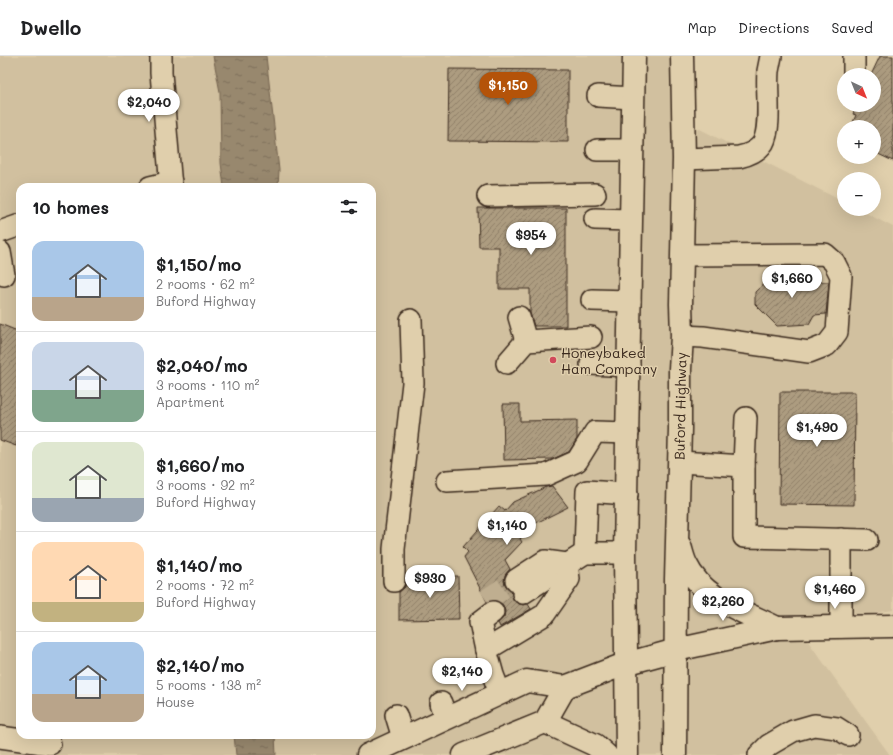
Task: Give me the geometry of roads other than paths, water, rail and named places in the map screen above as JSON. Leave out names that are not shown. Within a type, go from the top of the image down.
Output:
[{"type":"main road","points":[[627,755],[625,664],[626,553],[634,56]]},
{"type":"main road","name":"Buford Highway","points":[[675,755],[684,159],[682,56]]},
{"type":"main road","points":[[678,542],[686,564],[693,576],[705,589],[728,605],[777,628]]},
{"type":"main road","points":[[368,755],[403,738],[444,710],[500,693],[527,681],[566,687],[625,664],[676,650],[777,628],[893,626]]},
{"type":"main road","points":[[464,755],[544,722],[566,687]]},
{"type":"main road","points":[[544,722],[595,745],[606,755]]},
{"type":"street","points":[[161,56],[161,73],[171,183]]},
{"type":"street","points":[[684,159],[746,156],[755,151],[762,144],[766,133],[768,71],[771,56]]},
{"type":"street","points":[[854,56],[854,68]]},
{"type":"street","points":[[598,96],[634,98]]},
{"type":"street","points":[[597,150],[632,150]]},
{"type":"street","points":[[488,196],[595,194]]},
{"type":"street","points":[[595,219],[631,220]]},
{"type":"street","points":[[0,232],[16,226]]},
{"type":"street","points":[[0,252],[4,275]]},
{"type":"street","points":[[682,255],[825,254],[834,262],[841,276],[837,332],[827,346],[809,352],[703,337],[682,336]]},
{"type":"street","points":[[592,300],[630,301]]},
{"type":"street","points":[[519,317],[526,341]]},
{"type":"street","points":[[394,581],[394,549],[413,383],[411,320]]},
{"type":"street","points":[[507,363],[526,341],[591,337]]},
{"type":"street","points":[[591,364],[629,366]]},
{"type":"street","points":[[746,418],[744,537],[867,540]]},
{"type":"street","points":[[447,481],[546,475],[577,461],[595,432],[628,433]]},
{"type":"street","points":[[680,462],[744,466]]},
{"type":"street","points":[[585,553],[587,491],[627,494]]},
{"type":"street","points":[[841,539],[841,627]]},
{"type":"street","points":[[520,587],[567,564],[585,553],[626,553]]},
{"type":"street","points":[[486,650],[544,615],[569,578],[567,564]]},
{"type":"street","points":[[486,612],[486,650],[500,693]]},
{"type":"street","points":[[396,715],[403,738]]},
{"type":"street","points":[[759,755],[768,745],[793,731],[814,725],[837,728],[848,736]]},
{"type":"street","points":[[0,737],[51,745]]},
{"type":"water","points":[[213,56],[266,56],[279,170],[278,183],[224,183],[221,163],[220,92]]},
{"type":"water","points":[[234,739],[275,739],[276,755],[236,755]]},
{"type":"tunnel","points":[[486,600],[516,580]]},
{"type":"place","name":"Honeybaked Ham Company","points":[[553,360]]}]
